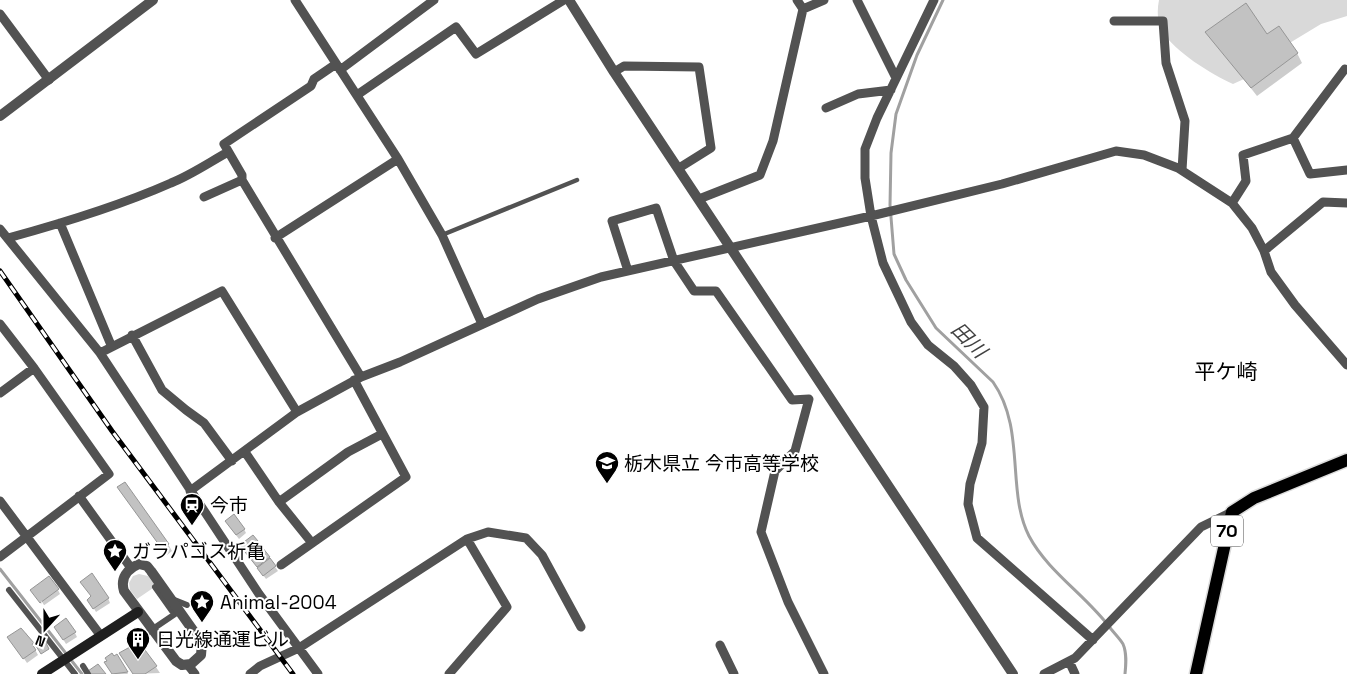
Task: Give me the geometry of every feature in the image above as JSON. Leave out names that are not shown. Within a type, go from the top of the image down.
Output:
[{"type":"main road","name":"70","points":[[1196,674],[1232,512],[1254,498],[1347,460]]},
{"type":"main road","points":[[42,674],[138,612]]},
{"type":"street","points":[[0,116],[152,0]]},
{"type":"street","points":[[295,0],[398,159],[442,235],[482,324]]},
{"type":"street","points":[[281,565],[406,477],[382,434],[357,378],[242,180],[242,176],[224,144],[311,86],[314,79],[338,67],[434,0]]},
{"type":"street","points":[[357,95],[456,27],[476,54],[564,0]]},
{"type":"street","points":[[569,0],[614,72],[1012,674]]},
{"type":"street","points":[[699,199],[760,175],[772,141],[803,9],[797,0]]},
{"type":"street","points":[[803,9],[824,0]]},
{"type":"street","points":[[857,0],[896,78]]},
{"type":"street","points":[[934,0],[896,78],[865,149],[865,178],[871,216],[883,263],[911,322],[928,345],[954,366],[971,385],[984,407],[982,443],[970,484],[968,504],[977,538],[1093,640]]},
{"type":"street","points":[[0,14],[49,80]]},
{"type":"street","points":[[1114,21],[1163,21],[1166,63],[1185,120],[1182,170]]},
{"type":"street","points":[[614,72],[624,66],[699,67],[711,148],[679,168]]},
{"type":"street","points":[[1232,204],[1246,181],[1243,154],[1293,138],[1345,69]]},
{"type":"street","points":[[826,108],[858,94],[891,90]]},
{"type":"street","points":[[1293,138],[1310,174],[1347,170]]},
{"type":"street","points":[[190,491],[297,412],[357,378],[400,362],[538,299],[592,280],[732,249],[1002,184],[1116,151],[1144,155],[1182,170],[1232,204],[1252,228],[1264,251],[1271,272],[1295,306],[1347,365]]},
{"type":"street","points":[[8,238],[60,223],[174,182],[228,152]]},
{"type":"street","points":[[275,238],[398,159]]},
{"type":"street","points":[[204,197],[242,180]]},
{"type":"street","points":[[1264,251],[1323,202],[1347,203]]},
{"type":"street","points":[[628,271],[612,221],[656,208],[674,261],[694,291],[716,291],[792,400],[809,399],[795,451],[775,471],[761,532],[788,602],[824,674]]},
{"type":"street","points":[[60,223],[111,345]]},
{"type":"street","points":[[0,229],[100,352],[259,594],[318,674]]},
{"type":"street","points":[[100,352],[222,292],[297,412]]},
{"type":"street","points":[[0,324],[34,368],[109,474],[0,557]]},
{"type":"street","points":[[132,335],[162,390],[204,423],[232,461]]},
{"type":"street","points":[[1,391],[34,368]]},
{"type":"street","points":[[279,502],[348,452],[382,434]]},
{"type":"street","points":[[244,452],[279,502],[312,543]]},
{"type":"street","points":[[79,496],[131,568]]},
{"type":"street","points":[[0,500],[101,636]]},
{"type":"street","points":[[1044,674],[1069,661],[1093,640],[1201,527],[1232,512]]},
{"type":"street","points":[[250,674],[260,666],[299,648],[468,539],[488,532],[526,538],[542,554],[581,627]]},
{"type":"street","points":[[450,674],[507,607],[468,539]]},
{"type":"street","points":[[139,564],[147,566],[202,643],[201,655],[188,665],[182,665],[176,661],[138,612],[122,585],[126,573],[131,568],[139,564]]},
{"type":"street","points":[[155,587],[175,614]]},
{"type":"street","points":[[9,590],[75,674]]},
{"type":"street","points":[[170,599],[187,605]]},
{"type":"street","points":[[170,599],[175,614]]},
{"type":"street","points":[[141,637],[175,614]]},
{"type":"street","points":[[720,645],[734,674]]},
{"type":"street","points":[[1069,661],[1075,674]]},
{"type":"street","points":[[188,665],[195,674]]},
{"type":"street","points":[[83,666],[88,674]]},
{"type":"lane","points":[[442,235],[577,180]]},
{"type":"shaded area","points":[[1159,0],[1347,0],[1347,16],[1321,24],[1283,47],[1255,74],[1233,84],[1194,62],[1175,47],[1162,31],[1159,23]]},
{"type":"shaded area","points":[[139,574],[148,576],[156,586],[137,599],[130,590],[129,583],[133,576]]},
{"type":"building","points":[[1246,3],[1267,34],[1279,26],[1298,53],[1251,88],[1205,32]]},
{"type":"building","points":[[125,482],[169,544],[162,549],[117,487]]},
{"type":"building","points":[[234,514],[245,529],[236,535],[225,521]]},
{"type":"building","points":[[253,535],[258,541],[245,551],[240,545]]},
{"type":"building","points":[[258,542],[270,557],[257,567],[245,552]]},
{"type":"building","points":[[270,558],[276,566],[263,576],[257,568]]},
{"type":"building","points":[[92,573],[109,598],[93,609],[87,600],[91,596],[80,582]]},
{"type":"building","points":[[49,576],[59,589],[40,603],[30,590]]},
{"type":"building","points":[[66,618],[76,632],[63,640],[54,627]]},
{"type":"building","points":[[21,628],[34,643],[32,644],[36,650],[23,659],[7,637]]},
{"type":"building","points":[[45,641],[49,649],[41,654],[36,646]]},
{"type":"building","name":"日光線通運ビル","points":[[139,642],[157,666],[145,674],[133,674],[119,653]]},
{"type":"building","points":[[112,653],[114,656],[117,654],[128,672],[112,674],[104,662],[107,661],[105,658]]},
{"type":"building","points":[[98,664],[106,674],[91,674],[88,671]]},
{"type":"waterway","name":"田川","points":[[943,0],[917,55],[896,114],[891,153],[890,205],[894,254],[906,280],[936,328],[993,382],[1003,400],[1013,440],[1018,500],[1029,536],[1046,561],[1091,606],[1122,642],[1126,655],[1125,674]]},
{"type":"waterway","points":[[0,569],[82,674]]},
{"type":"railway","points":[[0,271],[112,431],[293,674]]},
{"type":"place","name":"栃木県立 今市高等学校","points":[[607,484]]},
{"type":"place","name":"今市","points":[[192,526]]},
{"type":"place","name":"ガラパゴス祈亀","points":[[115,572]]},
{"type":"place","name":"Animal-2004","points":[[202,623]]},
{"type":"place","name":"日光線通運ビル","points":[[138,660]]},
{"type":"district","name":"平ケ崎","points":[[1226,372]]}]
